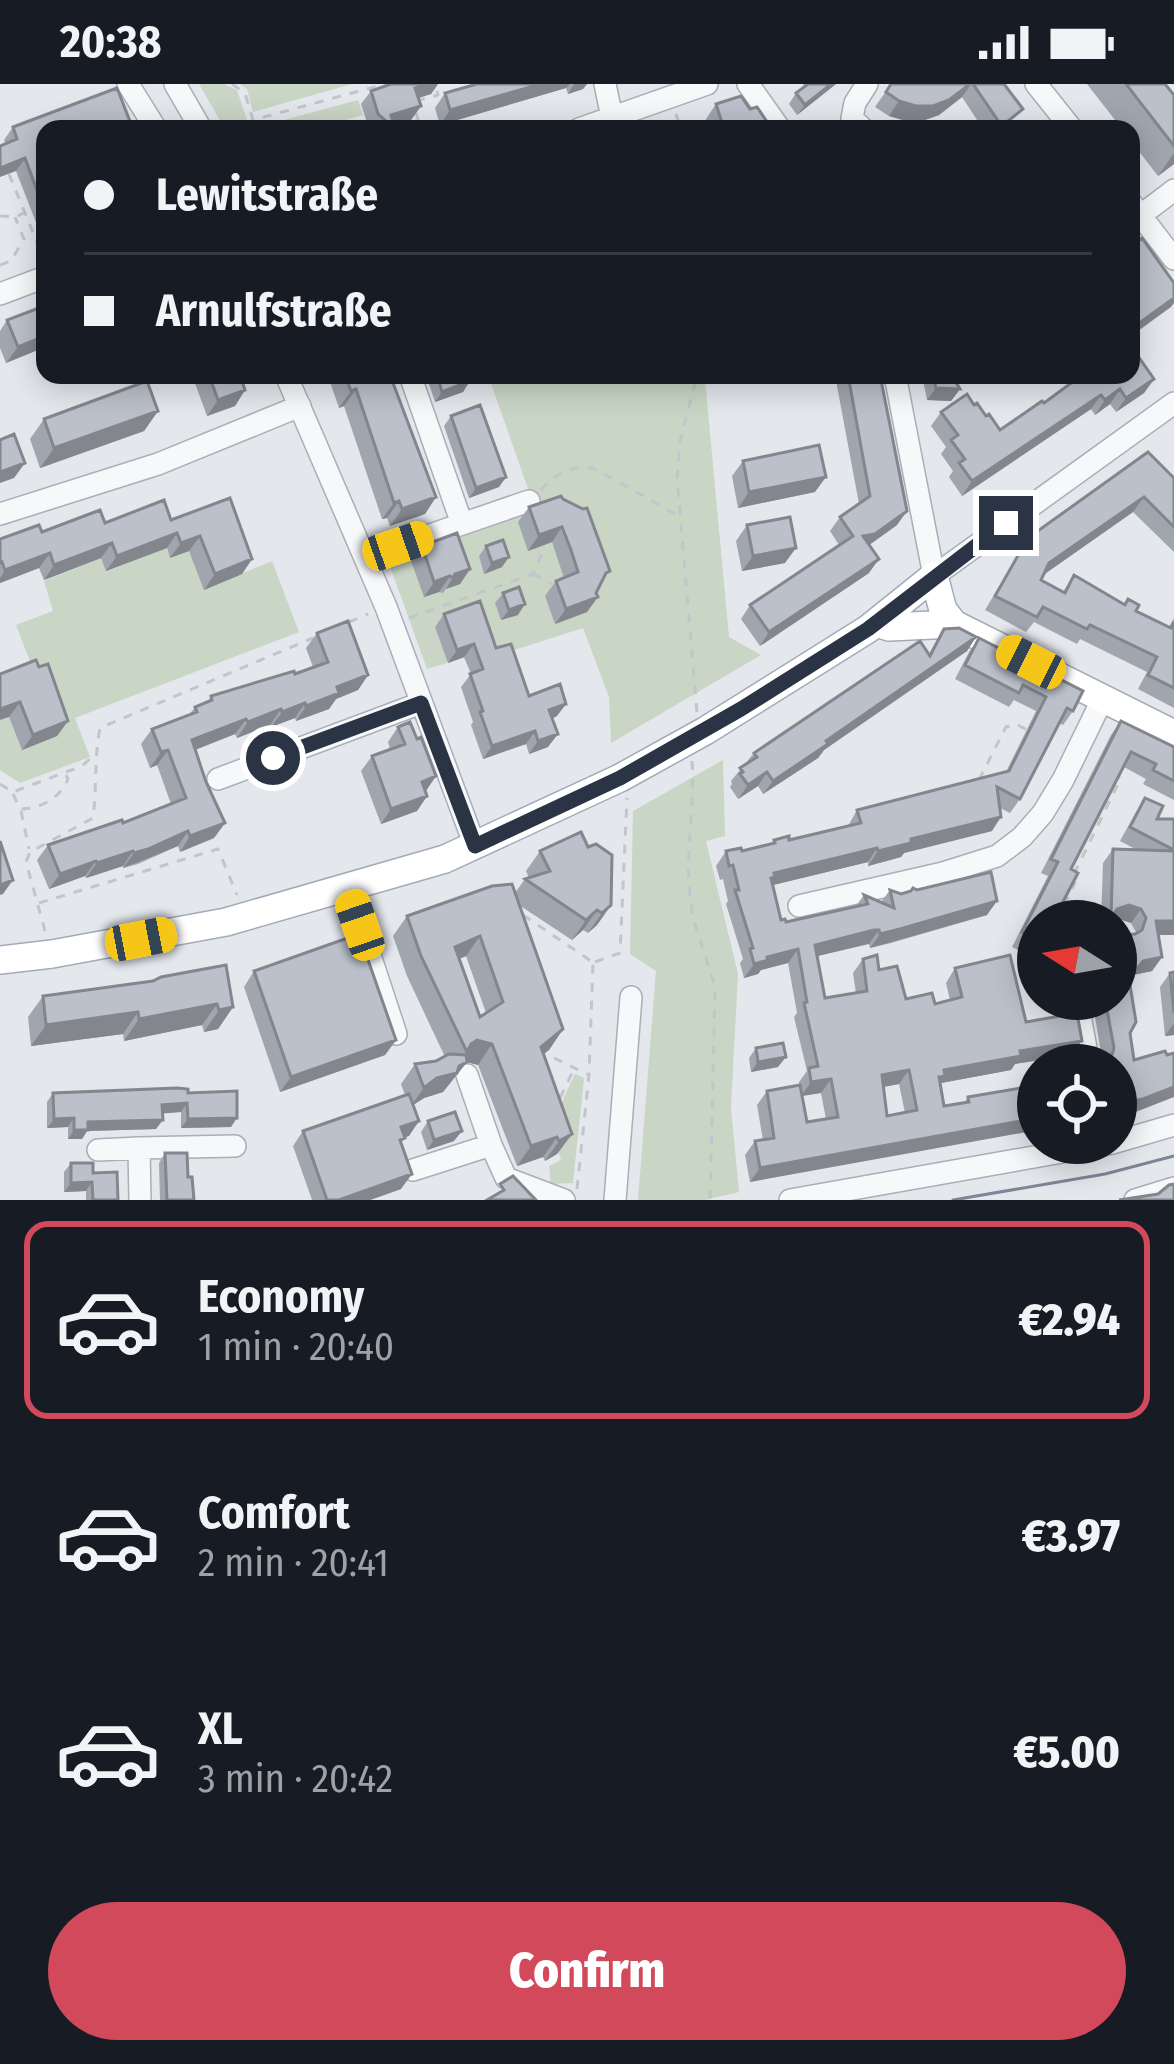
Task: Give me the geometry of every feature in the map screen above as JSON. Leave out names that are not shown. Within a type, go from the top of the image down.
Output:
[{"type":"main road","points":[[0,960],[246,917],[445,859],[620,778],[694,737],[876,623],[934,575],[944,610],[954,624],[1174,734]]},
{"type":"main road","points":[[876,623],[889,627],[954,624]]},
{"type":"street","points":[[128,84],[150,120]]},
{"type":"street","points":[[175,84],[196,120]]},
{"type":"street","points":[[605,84],[612,118]]},
{"type":"street","points":[[606,120],[706,84]]},
{"type":"street","points":[[748,84],[774,120]]},
{"type":"street","points":[[854,120],[854,103],[867,84]]},
{"type":"street","points":[[1036,84],[1065,120]]},
{"type":"street","points":[[1140,217],[1174,190]]},
{"type":"street","points":[[1140,222],[1174,259]]},
{"type":"street","points":[[0,294],[36,280]]},
{"type":"street","points":[[290,384],[327,489],[342,522],[366,556],[390,615],[475,846]]},
{"type":"street","points":[[413,384],[462,524]]},
{"type":"street","points":[[897,384],[934,575],[1174,403]]},
{"type":"street","points":[[0,514],[158,464],[300,406]]},
{"type":"street","points":[[366,556],[529,501]]},
{"type":"street","points":[[799,906],[997,856],[1042,813],[1103,698]]},
{"type":"street","points":[[227,782],[320,750],[421,703]]},
{"type":"street","points":[[347,888],[396,1034]]},
{"type":"street","points":[[615,1200],[632,998]]},
{"type":"street","points":[[467,1075],[506,1178],[564,1200]]},
{"type":"street","points":[[1137,1135],[1174,1125]]},
{"type":"street","points":[[413,1170],[490,1145]]},
{"type":"street","points":[[98,1150],[235,1146]]},
{"type":"street","points":[[139,1148],[140,1200]]},
{"type":"street","points":[[790,1200],[1017,1161]]},
{"type":"street","points":[[1135,1200],[1174,1188]]},
{"type":"path","points":[[232,84],[244,93],[253,120],[385,84]]},
{"type":"path","points":[[419,120],[412,102],[438,95],[435,84]]},
{"type":"path","points":[[9,174],[36,233]]},
{"type":"path","points":[[0,216],[25,212]]},
{"type":"path","points":[[0,265],[11,261],[25,239],[15,217]]},
{"type":"path","points":[[696,384],[680,442],[677,478],[696,709],[688,864],[692,911],[716,989],[710,1199]]},
{"type":"path","points":[[529,501],[552,478],[579,466],[610,476],[680,517]]},
{"type":"path","points":[[533,574],[542,553]]},
{"type":"path","points":[[342,625],[533,574],[552,584]]},
{"type":"path","points":[[674,605],[688,604]]},
{"type":"path","points":[[30,852],[93,818],[100,728],[320,634]]},
{"type":"path","points":[[979,781],[1006,727],[1016,724],[1036,734]]},
{"type":"path","points":[[13,792],[82,766],[95,754]]},
{"type":"path","points":[[1067,900],[1075,884],[1070,881],[1121,778],[1106,770]]},
{"type":"path","points":[[20,809],[34,809],[58,796],[68,778],[65,773]]},
{"type":"path","points":[[593,963],[620,953],[627,794],[620,778]]},
{"type":"path","points":[[0,784],[13,792],[20,809],[30,852],[26,862],[52,954]]},
{"type":"path","points":[[38,904],[218,849],[246,917]]},
{"type":"path","points":[[523,915],[593,963]]},
{"type":"path","points":[[576,1200],[589,1075],[593,963]]},
{"type":"path","points":[[554,1058],[589,1075]]},
{"type":"path","points":[[559,1100],[574,1068]]},
{"type":"green space","points":[[199,84],[224,84],[237,90],[247,120],[220,120]]},
{"type":"green space","points":[[240,84],[352,84],[253,112],[247,89]]},
{"type":"green space","points":[[358,100],[363,115],[345,120],[284,120]]},
{"type":"green space","points":[[491,384],[705,384],[729,637],[761,655],[611,743],[609,697],[583,628],[474,663],[463,658],[427,669],[386,555],[533,503]]},
{"type":"green space","points":[[166,548],[171,558],[189,551],[205,589],[272,561],[299,632],[75,718],[90,757],[20,783],[0,770],[0,720],[9,717],[22,749],[46,703],[16,625],[53,611],[44,581],[101,558],[107,571]]},
{"type":"green space","points":[[723,760],[725,836],[706,841],[738,974],[731,1108],[739,1192],[705,1200],[638,1200],[656,971],[630,954],[633,811]]},
{"type":"green space","points":[[575,1074],[584,1078],[573,1183],[551,1184],[549,1166],[561,1160],[544,1112],[561,1104]]},
{"type":"building","points":[[391,84],[429,84],[415,88],[421,106],[391,115],[392,120],[378,114],[371,91]]},
{"type":"building","points":[[477,84],[541,84],[450,110],[445,93]]},
{"type":"building","points":[[808,84],[831,84],[805,105],[796,93]]},
{"type":"building","points":[[891,84],[970,84],[949,100],[916,106],[886,92]]},
{"type":"building","points":[[973,84],[1004,84],[1023,109],[1009,120],[998,120]]},
{"type":"building","points":[[1126,84],[1165,84],[1174,95],[1174,146]]},
{"type":"building","points":[[117,88],[129,120],[36,120],[36,188],[25,158],[0,168],[0,146],[17,139],[13,127]]},
{"type":"building","points":[[741,96],[766,120],[721,120],[716,104]]},
{"type":"building","points":[[1140,239],[1174,283],[1174,298],[1140,323]]},
{"type":"building","points":[[36,309],[36,340],[18,347],[7,320]]},
{"type":"building","points":[[1140,359],[1154,379],[1126,398],[1120,389],[1105,400],[1101,395],[972,481],[959,463],[965,459],[951,440],[958,435],[941,412],[967,394],[1000,430],[1070,384],[1140,384]]},
{"type":"building","points":[[139,384],[148,384],[158,411],[54,448],[44,419]]},
{"type":"building","points":[[212,384],[243,384],[245,390],[218,400]]},
{"type":"building","points":[[348,384],[393,384],[436,497],[402,509],[399,501],[394,503],[356,389],[351,391]]},
{"type":"building","points":[[440,384],[462,384],[442,392]]},
{"type":"building","points":[[850,384],[882,384],[907,511],[875,534],[863,536],[879,559],[769,632],[750,605],[853,536],[840,517],[870,496]]},
{"type":"building","points":[[935,384],[957,384],[960,389],[936,388]]},
{"type":"building","points":[[480,405],[506,477],[476,488],[451,416]]},
{"type":"building","points":[[14,434],[25,463],[0,472],[0,440]]},
{"type":"building","points":[[819,445],[826,477],[749,492],[743,461]]},
{"type":"building","points":[[1148,452],[1174,478],[1174,527],[1144,497],[1049,563],[1041,580],[1065,593],[1074,575],[1125,605],[1128,599],[1139,605],[1136,611],[1171,628],[1174,622],[1174,688],[1148,675],[1157,657],[1043,607],[1037,617],[995,596],[1028,538]]},
{"type":"building","points":[[561,496],[587,508],[610,571],[598,597],[566,609],[556,581],[578,572],[571,550],[562,527],[539,535],[529,507]]},
{"type":"building","points":[[230,498],[252,559],[215,574],[200,536],[181,543],[177,533],[117,556],[112,543],[54,565],[50,553],[5,570],[0,563],[0,539],[39,525],[42,532],[100,510],[105,523],[164,500],[171,520]]},
{"type":"building","points":[[790,517],[796,548],[753,556],[747,525]]},
{"type":"building","points":[[457,533],[470,569],[434,582],[422,546]]},
{"type":"building","points":[[503,540],[509,557],[492,563],[486,546]]},
{"type":"building","points":[[519,587],[525,604],[509,610],[503,593]]},
{"type":"building","points":[[480,601],[496,648],[511,644],[529,696],[560,684],[566,704],[549,710],[558,734],[538,741],[535,731],[492,746],[470,674],[483,669],[474,644],[457,650],[444,614]]},
{"type":"building","points":[[348,621],[368,675],[306,706],[246,719],[192,740],[225,823],[60,874],[48,845],[186,798],[168,750],[161,752],[152,729],[197,712],[195,707],[212,700],[211,696],[328,662],[317,633]]},
{"type":"building","points":[[959,628],[976,637],[773,781],[767,772],[748,785],[740,774],[740,768],[757,757],[754,753],[920,641],[930,656],[944,629]]},
{"type":"building","points":[[979,638],[1083,691],[1073,711],[1067,708],[1020,799],[997,787],[1001,817],[911,839],[911,843],[774,873],[771,878],[781,920],[786,922],[868,904],[864,895],[894,908],[890,890],[901,894],[991,872],[997,901],[880,934],[874,930],[815,945],[825,998],[867,991],[863,959],[877,955],[879,970],[897,966],[906,999],[932,993],[935,1004],[962,997],[955,968],[1010,955],[1017,984],[1017,1020],[1078,1020],[1082,1041],[1017,1044],[1017,1057],[944,1070],[945,1076],[939,1077],[944,1106],[1017,1089],[1017,1122],[760,1168],[755,1141],[774,1138],[767,1091],[800,1085],[807,1122],[838,1117],[831,1079],[811,1082],[809,1068],[818,1066],[798,949],[754,964],[726,851],[861,823],[857,810],[1009,771],[1046,697],[1023,685],[1019,693],[965,665]],"holes":[[[909,1070],[917,1110],[887,1116],[882,1075]]]},
{"type":"building","points":[[36,660],[39,667],[48,664],[68,721],[33,735],[20,702],[0,709],[0,674]]},
{"type":"building","points":[[1121,721],[1174,747],[1174,781],[1153,770],[1156,764],[1131,752],[1071,869],[1078,873],[1064,900],[1038,900],[1058,862],[1051,859]]},
{"type":"building","points":[[410,722],[436,776],[422,782],[427,796],[391,809],[372,756],[405,744],[398,727]]},
{"type":"building","points":[[1145,798],[1163,806],[1157,819],[1174,819],[1174,850],[1130,827]]},
{"type":"building","points":[[581,832],[588,847],[596,844],[612,855],[611,905],[586,920],[525,879],[550,871],[540,851]]},
{"type":"building","points":[[0,841],[13,880],[0,885]]},
{"type":"building","points":[[1113,849],[1174,851],[1174,921],[1156,921],[1162,957],[1143,961],[1137,969],[1137,933],[1146,918],[1137,900],[1112,900]]},
{"type":"building","points":[[512,884],[563,1029],[541,1047],[572,1134],[559,1141],[557,1137],[531,1146],[492,1044],[477,1040],[467,1052],[407,916],[492,886]],"holes":[[[480,936],[503,1002],[480,1017],[455,947]]]},
{"type":"building","points":[[359,934],[396,1040],[291,1077],[254,971]]},
{"type":"building","points":[[226,965],[233,1007],[219,1010],[217,1004],[139,1019],[138,1012],[46,1025],[43,996]]},
{"type":"building","points":[[1109,1020],[1136,1020],[1132,1044],[1113,1044]]},
{"type":"building","points":[[783,1043],[786,1057],[758,1062],[756,1048]]},
{"type":"building","points":[[1174,1053],[1174,1087],[1137,1100],[1137,1059]]},
{"type":"building","points":[[449,1054],[466,1055],[467,1062],[457,1073],[437,1078],[424,1088],[415,1064]]},
{"type":"building","points":[[188,1089],[188,1093],[237,1091],[237,1118],[188,1119],[187,1103],[162,1105],[163,1120],[88,1122],[88,1130],[74,1130],[74,1118],[54,1119],[53,1093]]},
{"type":"building","points":[[409,1094],[419,1121],[401,1127],[405,1138],[400,1140],[412,1174],[327,1200],[303,1131]]},
{"type":"building","points":[[455,1112],[462,1131],[434,1140],[428,1121]]},
{"type":"building","points":[[165,1153],[187,1153],[194,1200],[167,1200]]},
{"type":"building","points":[[71,1163],[93,1163],[93,1173],[117,1172],[118,1200],[93,1200],[92,1182],[71,1183]]},
{"type":"building","points":[[513,1176],[536,1200],[487,1200],[504,1190],[500,1184]]},
{"type":"building","points":[[1174,1184],[1174,1200],[1119,1200],[1158,1194]]},
{"type":"tram line","points":[[953,1200],[1105,1174],[1174,1156]]},
{"type":"route","points":[[273,758],[421,703],[475,846],[620,778],[741,709],[868,629],[1006,523]]}]
